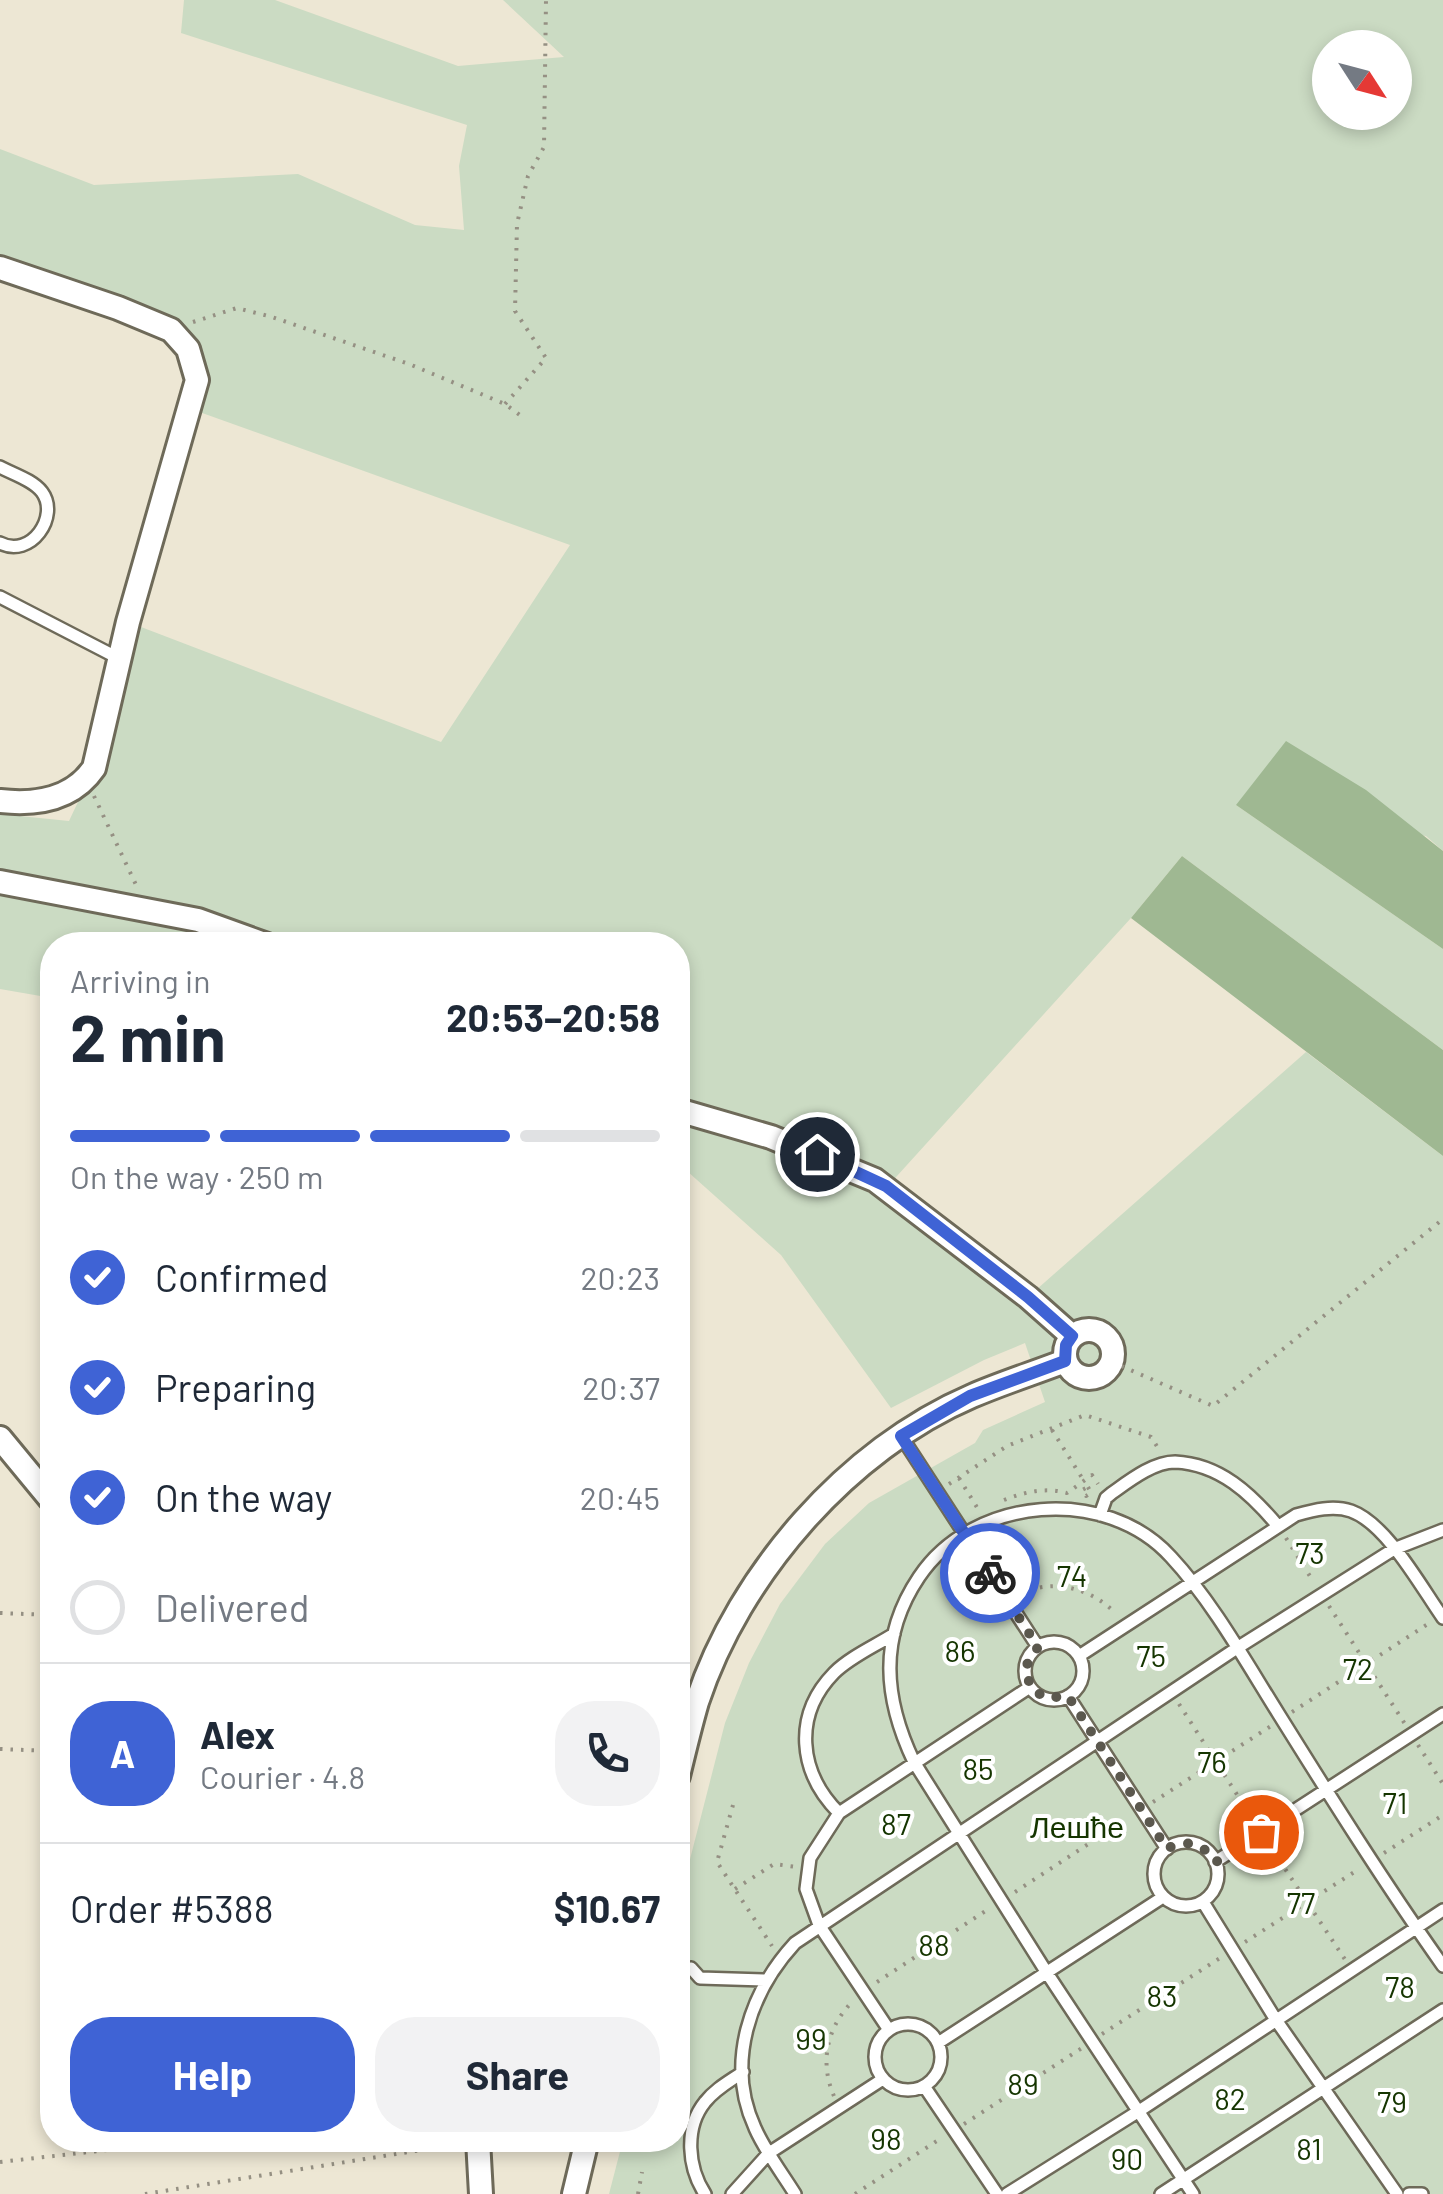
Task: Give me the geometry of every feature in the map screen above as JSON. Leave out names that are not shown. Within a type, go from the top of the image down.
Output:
[{"type":"street","points":[[0,268],[171,330],[188,348],[197,380],[128,622],[94,768],[87,778],[51,800],[28,804],[0,801]]},
{"type":"street","points":[[0,882],[198,920],[231,932]]},
{"type":"street","points":[[690,1113],[772,1137],[874,1180],[1028,1297],[1072,1336]]},
{"type":"street","points":[[1085,1330],[1099,1332],[1110,1342],[1112,1362],[1101,1376],[1084,1379],[1069,1369],[1066,1345],[1072,1336],[1085,1330]]},
{"type":"street","points":[[690,1730],[724,1638],[776,1554],[837,1488],[901,1436],[970,1396],[1065,1361]]},
{"type":"street","points":[[0,1438],[40,1486]]},
{"type":"street","points":[[478,2152],[480,2194]]},
{"type":"street","points":[[574,2194],[584,2152]]},
{"type":"lane","points":[[0,467],[40,489],[47,507],[39,533],[27,546],[14,548],[0,543]]},
{"type":"lane","points":[[0,598],[120,659]]},
{"type":"lane","points":[[901,1436],[1038,1647]]},
{"type":"lane","points":[[1100,1515],[1112,1492],[1152,1468],[1174,1462],[1225,1475],[1256,1499],[1278,1526]]},
{"type":"lane","points":[[1193,2194],[958,1832],[900,1733],[890,1696],[889,1648],[902,1609],[920,1576],[945,1549],[983,1523],[1048,1508],[1120,1521],[1171,1556],[1237,1648],[1443,1966]]},
{"type":"lane","points":[[1078,1656],[1296,1514],[1324,1508],[1350,1511],[1367,1520],[1394,1548],[1442,1617]]},
{"type":"lane","points":[[796,2194],[753,2125],[743,2072],[746,2028],[765,1980],[795,1942],[1097,1739],[1394,1548],[1443,1530]]},
{"type":"lane","points":[[840,1813],[815,1781],[809,1766],[804,1751],[805,1720],[818,1692],[836,1670],[894,1634]]},
{"type":"lane","points":[[1066,1644],[1078,1656],[1082,1664],[1081,1681],[1068,1696],[1045,1698],[1030,1687],[1026,1666],[1038,1647],[1066,1644]]},
{"type":"lane","points":[[889,2030],[819,1925],[806,1889],[806,1868],[824,1832],[840,1813],[1030,1687]]},
{"type":"lane","points":[[1068,1696],[1167,1849]]},
{"type":"lane","points":[[1216,1862],[1443,1714]]},
{"type":"lane","points":[[1175,1844],[1194,1844],[1203,1847],[1216,1862],[1214,1888],[1202,1902],[1186,1906],[1163,1897],[1157,1888],[1155,1867],[1167,1849],[1175,1844]]},
{"type":"lane","points":[[938,2043],[1163,1897]]},
{"type":"lane","points":[[1202,1902],[1321,2088],[1397,2194]]},
{"type":"lane","points":[[1007,2194],[1139,2112],[1443,1910]]},
{"type":"lane","points":[[691,1968],[700,1978],[765,1980]]},
{"type":"lane","points":[[1161,2194],[1443,2010]]},
{"type":"lane","points":[[917,2024],[926,2028],[938,2043],[941,2063],[924,2086],[907,2090],[883,2079],[875,2059],[881,2038],[889,2030],[898,2025],[917,2024]]},
{"type":"lane","points":[[705,2194],[693,2166],[693,2125],[714,2092],[743,2072]]},
{"type":"lane","points":[[732,2194],[769,2152],[883,2079]]},
{"type":"lane","points":[[924,2086],[997,2194]]},
{"type":"lane","points":[[1409,2194],[1422,2194]]},
{"type":"path","points":[[504,404],[546,358],[515,311],[518,224],[528,176],[544,148],[546,0]]},
{"type":"path","points":[[171,330],[236,308],[409,364],[504,404],[525,419]]},
{"type":"path","points":[[87,778],[147,909]]},
{"type":"path","points":[[1112,1362],[1213,1406],[1443,1219]]},
{"type":"path","points":[[938,1492],[1007,1446],[1085,1415],[1151,1437],[1168,1464]]},
{"type":"path","points":[[1051,1428],[1084,1483]]},
{"type":"path","points":[[959,1478],[978,1509],[1025,1492],[1066,1493],[1092,1475],[1100,1486]]},
{"type":"path","points":[[1278,1526],[1443,1784]]},
{"type":"path","points":[[1008,1600],[1036,1588],[1074,1588],[1099,1598],[1126,1624]]},
{"type":"path","points":[[0,1613],[40,1615]]},
{"type":"path","points":[[842,2106],[832,2093],[826,2069],[827,2044],[846,2007],[863,1991],[1442,1617]]},
{"type":"path","points":[[0,1749],[40,1751]]},
{"type":"path","points":[[733,1805],[716,1862],[772,1946]]},
{"type":"path","points":[[855,2194],[1443,1815]]},
{"type":"path","points":[[735,1890],[774,1864],[806,1868]]},
{"type":"path","points":[[0,2162],[89,2152]]},
{"type":"path","points":[[145,2194],[404,2152]]},
{"type":"path","points":[[638,2194],[642,2172]]},
{"type":"green space","points":[[184,0],[275,0],[458,66],[564,57],[503,0],[1443,0],[1443,851],[1426,836],[1236,805],[1443,949],[1443,1050],[1182,856],[1131,918],[887,1187],[1028,1297],[1306,1052],[1443,1156],[1443,2194],[609,2194],[620,2152],[690,2152],[690,1859],[725,1723],[749,1663],[780,1604],[825,1544],[869,1503],[975,1443],[983,1430],[1045,1402],[1025,1343],[891,1408],[781,1255],[690,1174],[690,932],[40,932],[40,996],[0,989],[0,814],[69,821],[94,768],[128,622],[441,742],[570,545],[191,409],[193,361],[171,330],[0,270],[0,149],[94,185],[298,174],[415,225],[464,230],[459,166],[467,125],[181,33]]},
{"type":"green space","points":[[1286,741],[1366,790],[1443,851],[1443,949],[1236,805]]},
{"type":"green space","points":[[1182,856],[1443,1050],[1443,1156],[1131,918]]},
{"type":"way so far","points":[[990,1573],[1038,1647],[1026,1666],[1030,1687],[1045,1698],[1068,1696],[1167,1849],[1185,1842],[1194,1844],[1203,1847],[1216,1862],[1261,1832]]},
{"type":"route","points":[[817,1154],[886,1186],[1072,1336],[1064,1350],[1065,1361],[970,1396],[901,1436],[990,1573]]},
{"type":"park label","name":"73","points":[[1310,1554]]},
{"type":"park label","name":"74","points":[[1072,1577]]},
{"type":"park label","name":"86","points":[[960,1652]]},
{"type":"park label","name":"75","points":[[1151,1657]]},
{"type":"park label","name":"72","points":[[1358,1670]]},
{"type":"park label","name":"76","points":[[1212,1763]]},
{"type":"park label","name":"85","points":[[978,1770]]},
{"type":"park label","name":"71","points":[[1395,1804]]},
{"type":"park label","name":"87","points":[[896,1825]]},
{"type":"park label","name":"Лешће","points":[[1077,1828]]},
{"type":"park label","name":"77","points":[[1301,1904]]},
{"type":"park label","name":"88","points":[[934,1946]]},
{"type":"park label","name":"78","points":[[1400,1988]]},
{"type":"park label","name":"83","points":[[1162,1997]]},
{"type":"park label","name":"99","points":[[811,2040]]},
{"type":"park label","name":"89","points":[[1023,2085]]},
{"type":"park label","name":"82","points":[[1230,2100]]},
{"type":"park label","name":"79","points":[[1392,2103]]},
{"type":"park label","name":"98","points":[[886,2140]]},
{"type":"park label","name":"81","points":[[1309,2150]]},
{"type":"park label","name":"90","points":[[1127,2160]]}]
